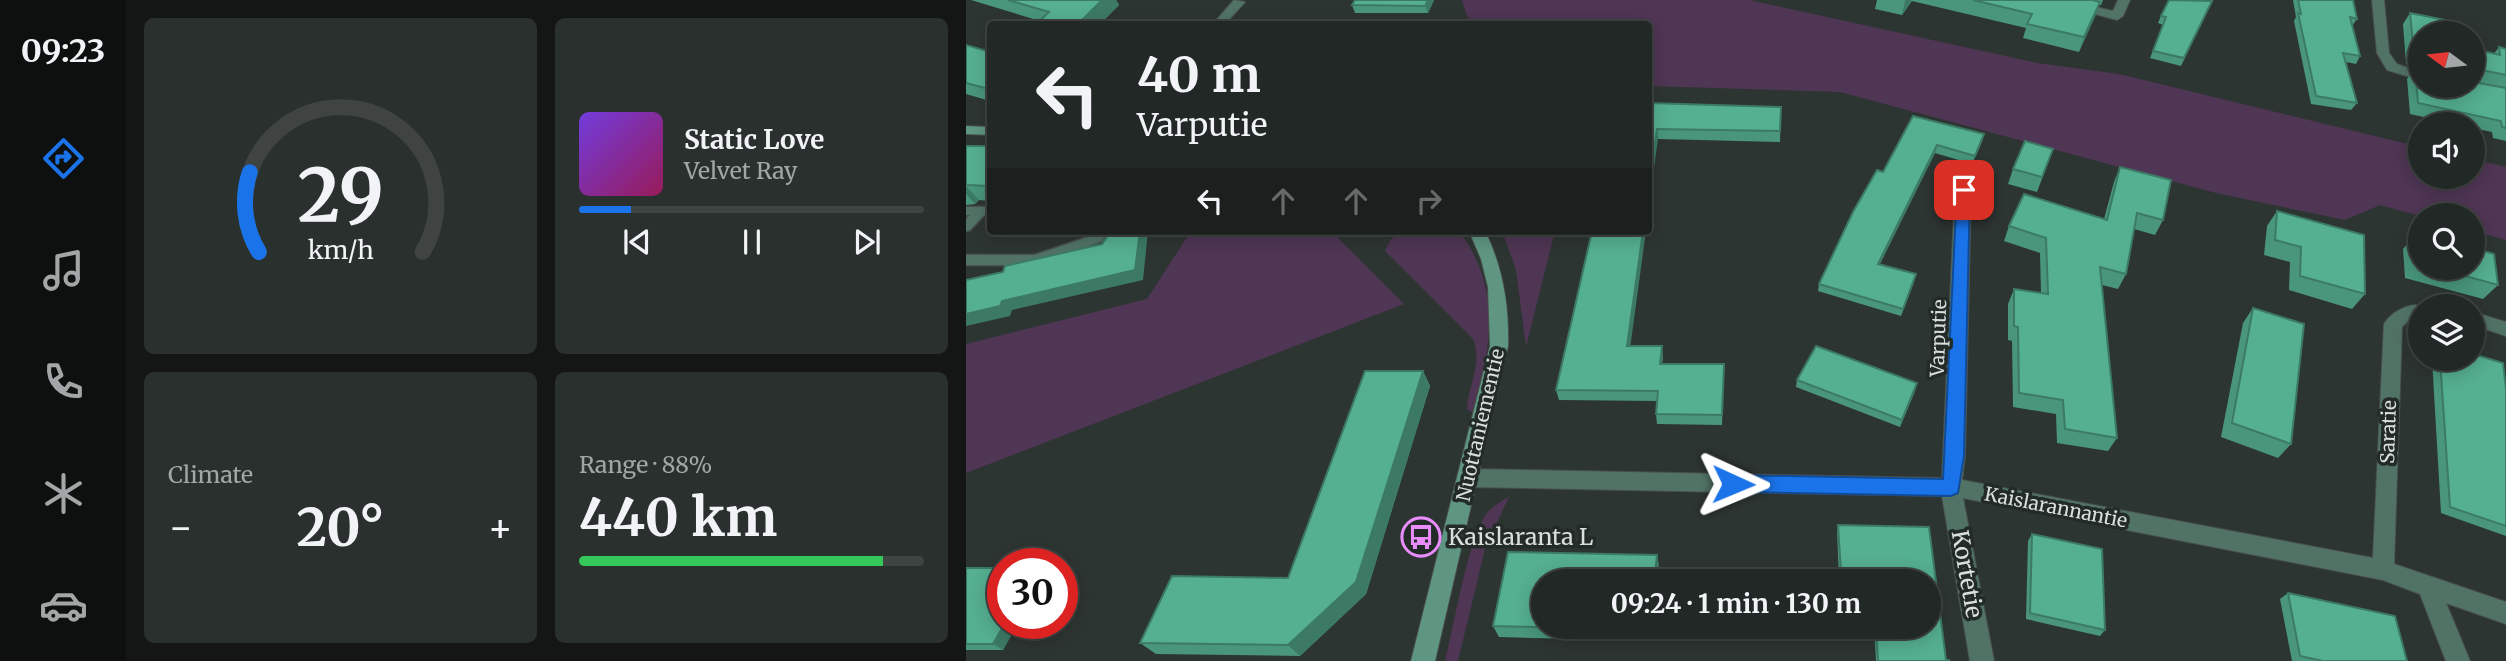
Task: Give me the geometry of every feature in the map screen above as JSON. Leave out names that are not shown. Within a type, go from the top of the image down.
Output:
[{"type":"street","points":[[2050,0],[2118,16],[2124,0]]},
{"type":"street","points":[[2378,0],[2383,53],[2392,67],[2408,72]]},
{"type":"street","points":[[1222,21],[1239,2]]},
{"type":"street","points":[[966,130],[987,131]]},
{"type":"street","name":"Varputie","points":[[1951,487],[1955,456],[1964,190]]},
{"type":"street","name":"Nuottaniementie","points":[[1423,661],[1499,346],[1502,313],[1488,253],[1478,235]]},
{"type":"street","name":"Saratie","points":[[2383,570],[2393,324],[2408,313]]},
{"type":"street","points":[[2485,323],[2506,329]]},
{"type":"street","name":"Kaislarannantie","points":[[1469,478],[1951,487],[2383,570],[2506,613]]},
{"type":"street","name":"Kortetie","points":[[1951,487],[1982,661]]},
{"type":"street","points":[[2428,585],[2458,661]]},
{"type":"lane","points":[[966,211],[986,211]]},
{"type":"lane","points":[[966,227],[986,211]]},
{"type":"lane","points":[[966,260],[1036,260],[1100,235]]},
{"type":"shaded area","points":[[1462,0],[1749,0],[2037,63],[2119,74],[2408,144],[2408,189],[2485,189],[2485,162],[2506,167],[2506,240],[2485,234],[2485,203],[2408,203],[2408,213],[2380,205],[2345,220],[2216,193],[1840,92],[1652,86],[1652,21],[1469,21]]},
{"type":"shaded area","points":[[1188,235],[1335,235],[1404,304],[966,473],[966,344],[1147,299]]},
{"type":"shaded area","points":[[1398,235],[1462,235],[1473,253],[1482,275],[1489,320],[1485,366],[1474,414],[1467,409],[1476,366],[1473,339],[1385,251],[1391,239]]},
{"type":"shaded area","points":[[1503,235],[1554,235],[1526,347],[1516,270]]},
{"type":"shaded area","points":[[1509,497],[1486,545],[1458,661],[1445,661],[1468,562],[1480,525],[1489,510]]},
{"type":"building","points":[[1008,0],[1102,0],[1081,21],[1039,21],[1049,12]]},
{"type":"building","points":[[1355,0],[1428,0],[1425,6],[1352,5]]},
{"type":"building","points":[[1973,0],[2100,2],[2084,37],[2027,24],[2032,14]]},
{"type":"building","points":[[2169,0],[2212,1],[2184,58],[2153,51],[2166,17],[2161,16]]},
{"type":"building","points":[[2298,0],[2353,0],[2357,19],[2350,17],[2360,56],[2343,53],[2357,103],[2316,96],[2298,13],[2301,14]]},
{"type":"building","points":[[2410,13],[2446,21],[2411,21]]},
{"type":"building","points":[[966,45],[987,51],[987,88],[966,83]]},
{"type":"building","points":[[2499,47],[2506,49],[2506,75],[2485,71],[2485,52],[2500,55]]},
{"type":"building","points":[[2485,84],[2506,88],[2506,128],[2502,127],[2501,121],[2485,118],[2485,112],[2460,112],[2418,103],[2418,98],[2485,98]]},
{"type":"building","points":[[1652,103],[1781,107],[1780,131],[1657,129],[1652,164]]},
{"type":"building","points":[[1913,116],[1984,134],[1975,156],[1937,145],[1878,264],[1916,274],[1903,309],[1819,284],[1853,212],[1877,170],[1883,172]]},
{"type":"building","points":[[2025,141],[2053,149],[2042,177],[2013,169]]},
{"type":"building","points":[[966,146],[987,146],[987,186],[966,185]]},
{"type":"building","points":[[2120,167],[2171,180],[2163,220],[2137,213],[2126,274],[2100,267],[2117,438],[2065,429],[2063,400],[2019,393],[2018,327],[2014,326],[2014,289],[2048,294],[2046,238],[2009,226],[2024,194],[2107,220]]},
{"type":"building","points":[[2277,211],[2364,235],[2365,294],[2300,276],[2301,247],[2275,240]]},
{"type":"building","points":[[1108,235],[1139,235],[1135,270],[1002,301],[1000,306],[966,314],[966,280],[1003,272],[1005,266],[1102,244]]},
{"type":"building","points":[[1591,235],[1642,235],[1627,346],[1662,346],[1660,364],[1724,364],[1722,415],[1656,414],[1658,391],[1556,390]]},
{"type":"building","points":[[2485,251],[2494,254],[2498,285],[2480,280],[2485,280]]},
{"type":"building","points":[[2253,308],[2304,324],[2291,444],[2232,423]]},
{"type":"building","points":[[1816,346],[1917,383],[1902,420],[1797,380]]},
{"type":"building","points":[[2485,358],[2503,363],[2506,389],[2506,526],[2450,507],[2441,371],[2485,371]]},
{"type":"building","points":[[1365,371],[1423,371],[1356,582],[1288,645],[1140,643],[1172,576],[1288,578]]},
{"type":"building","points":[[1838,525],[1929,527],[1934,569],[1841,569]]},
{"type":"building","points":[[2032,534],[2102,549],[2105,630],[2030,613]]},
{"type":"building","points":[[1508,552],[1657,555],[1655,569],[1531,569],[1531,627],[1493,626]]},
{"type":"building","points":[[966,568],[987,568],[987,639],[996,639],[993,644],[966,644]]},
{"type":"building","points":[[2288,593],[2395,616],[2407,661],[2323,661],[2300,656]]},
{"type":"building","points":[[1941,621],[1946,660],[1949,661],[1878,661],[1877,639],[1941,639]]},
{"type":"place","name":"Kaislaranta L","points":[[1421,537]]},
{"type":"route","points":[[1733,484],[1951,487],[1955,456],[1964,190]]}]
